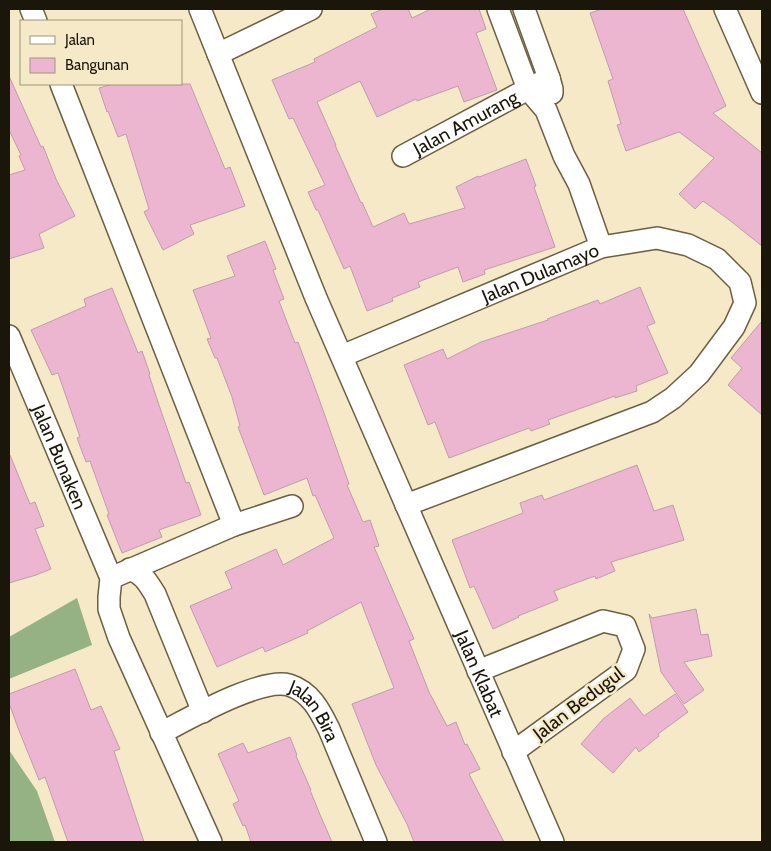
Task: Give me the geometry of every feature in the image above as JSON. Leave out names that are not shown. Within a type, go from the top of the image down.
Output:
[{"type":"street","name":"Jalan Klabat","points":[[200,9],[316,298],[553,842]]},
{"type":"street","points":[[218,54],[311,9]]},
{"type":"street","name":"Jalan Dulamayo","points":[[342,356],[601,247],[579,184],[564,156],[546,110],[528,88],[498,9]]},
{"type":"street","points":[[524,9],[552,88],[552,94],[546,110]]},
{"type":"street","points":[[725,9],[762,93]]},
{"type":"street","points":[[741,9],[762,61]]},
{"type":"street","name":"Jalan Amurang","points":[[403,156],[549,78]]},
{"type":"street","points":[[60,85],[234,525]]},
{"type":"street","points":[[406,505],[652,412],[673,398],[699,374],[734,327],[745,303],[740,282],[717,259],[688,245],[657,238],[601,247]]},
{"type":"street","name":"Jalan Bunaken","points":[[9,336],[120,573]]},
{"type":"street","points":[[210,842],[128,659],[109,609],[109,597],[120,573],[234,525],[292,506]]},
{"type":"street","points":[[120,573],[139,573],[155,594],[203,712]]},
{"type":"street","name":"Jalan Bedugul","points":[[478,671],[603,621],[624,626],[634,649],[626,670],[513,752]]},
{"type":"street","name":"Jalan Bira","points":[[161,733],[227,699],[268,686],[286,684],[305,693],[324,717],[376,842]]},
{"type":"green space","points":[[77,598],[92,645],[9,679],[9,637]]},
{"type":"green space","points":[[9,750],[37,791],[55,842],[9,842]]},
{"type":"building","points":[[383,9],[408,9],[412,18],[431,9],[479,9],[486,29],[476,33],[497,90],[464,102],[458,86],[417,101],[416,99],[377,117],[360,81],[317,102],[373,227],[404,213],[409,224],[465,208],[456,187],[478,176],[526,159],[555,247],[484,270],[485,274],[463,282],[458,267],[418,282],[420,287],[392,298],[393,301],[367,311],[350,266],[344,269],[308,192],[325,185],[293,118],[289,119],[272,80],[315,62],[314,59],[377,27],[371,14]]},
{"type":"building","points":[[602,9],[683,9],[726,106],[713,113],[762,153],[762,246],[703,201],[695,209],[679,194],[714,158],[679,132],[626,151],[617,125],[621,124],[608,81],[613,79],[590,13]]},
{"type":"building","points":[[9,76],[75,216],[39,234],[44,248],[9,259],[9,175],[25,170],[19,156],[21,155],[9,130]]},
{"type":"building","points":[[190,84],[225,169],[230,167],[245,206],[190,225],[194,234],[163,250],[144,212],[149,209],[126,134],[118,137],[99,88],[110,85]]},
{"type":"building","points":[[265,241],[276,269],[273,270],[284,299],[279,301],[295,343],[298,342],[318,396],[349,484],[347,485],[363,522],[370,520],[379,546],[374,547],[414,639],[409,641],[429,692],[447,726],[456,722],[465,745],[467,744],[480,769],[469,774],[504,842],[414,842],[407,824],[376,765],[352,704],[394,688],[361,602],[307,631],[308,633],[265,652],[263,647],[217,667],[190,606],[232,588],[225,572],[276,549],[283,565],[334,538],[315,495],[313,496],[307,478],[264,495],[238,427],[240,426],[232,397],[217,358],[215,358],[207,339],[211,338],[193,290],[235,276],[227,256]]},
{"type":"building","points":[[640,287],[655,323],[647,326],[668,373],[636,386],[637,391],[615,398],[615,396],[548,420],[550,424],[531,431],[529,428],[449,458],[435,422],[428,425],[404,365],[443,349],[447,359],[481,342],[548,320],[598,300],[600,304]]},
{"type":"building","points":[[112,288],[138,353],[142,351],[186,483],[189,482],[201,515],[159,530],[162,537],[122,553],[107,515],[109,514],[90,461],[86,462],[77,438],[80,437],[58,373],[52,375],[31,330],[86,306],[84,299]]},
{"type":"building","points":[[762,321],[762,415],[728,385],[742,368],[731,358]]},
{"type":"building","points":[[9,455],[30,504],[35,502],[44,526],[35,529],[51,569],[9,583]]},
{"type":"building","points":[[637,465],[654,511],[673,505],[684,540],[611,562],[615,571],[596,579],[595,576],[554,591],[558,600],[518,616],[493,629],[474,586],[470,588],[452,540],[523,513],[520,503],[542,495],[544,500]]},
{"type":"building","points":[[696,609],[701,635],[708,634],[712,656],[684,662],[704,690],[684,704],[661,672],[649,614],[652,618]]},
{"type":"building","points":[[75,669],[91,710],[101,706],[120,749],[114,751],[144,842],[68,842],[45,777],[39,780],[18,728],[9,703],[9,694]]},
{"type":"building","points":[[675,694],[688,712],[658,734],[659,736],[639,752],[636,747],[613,773],[581,744],[603,719],[630,698],[644,716]]},
{"type":"building","points":[[290,737],[332,842],[251,842],[245,825],[243,826],[233,804],[239,801],[218,754],[243,743],[248,753]]}]
